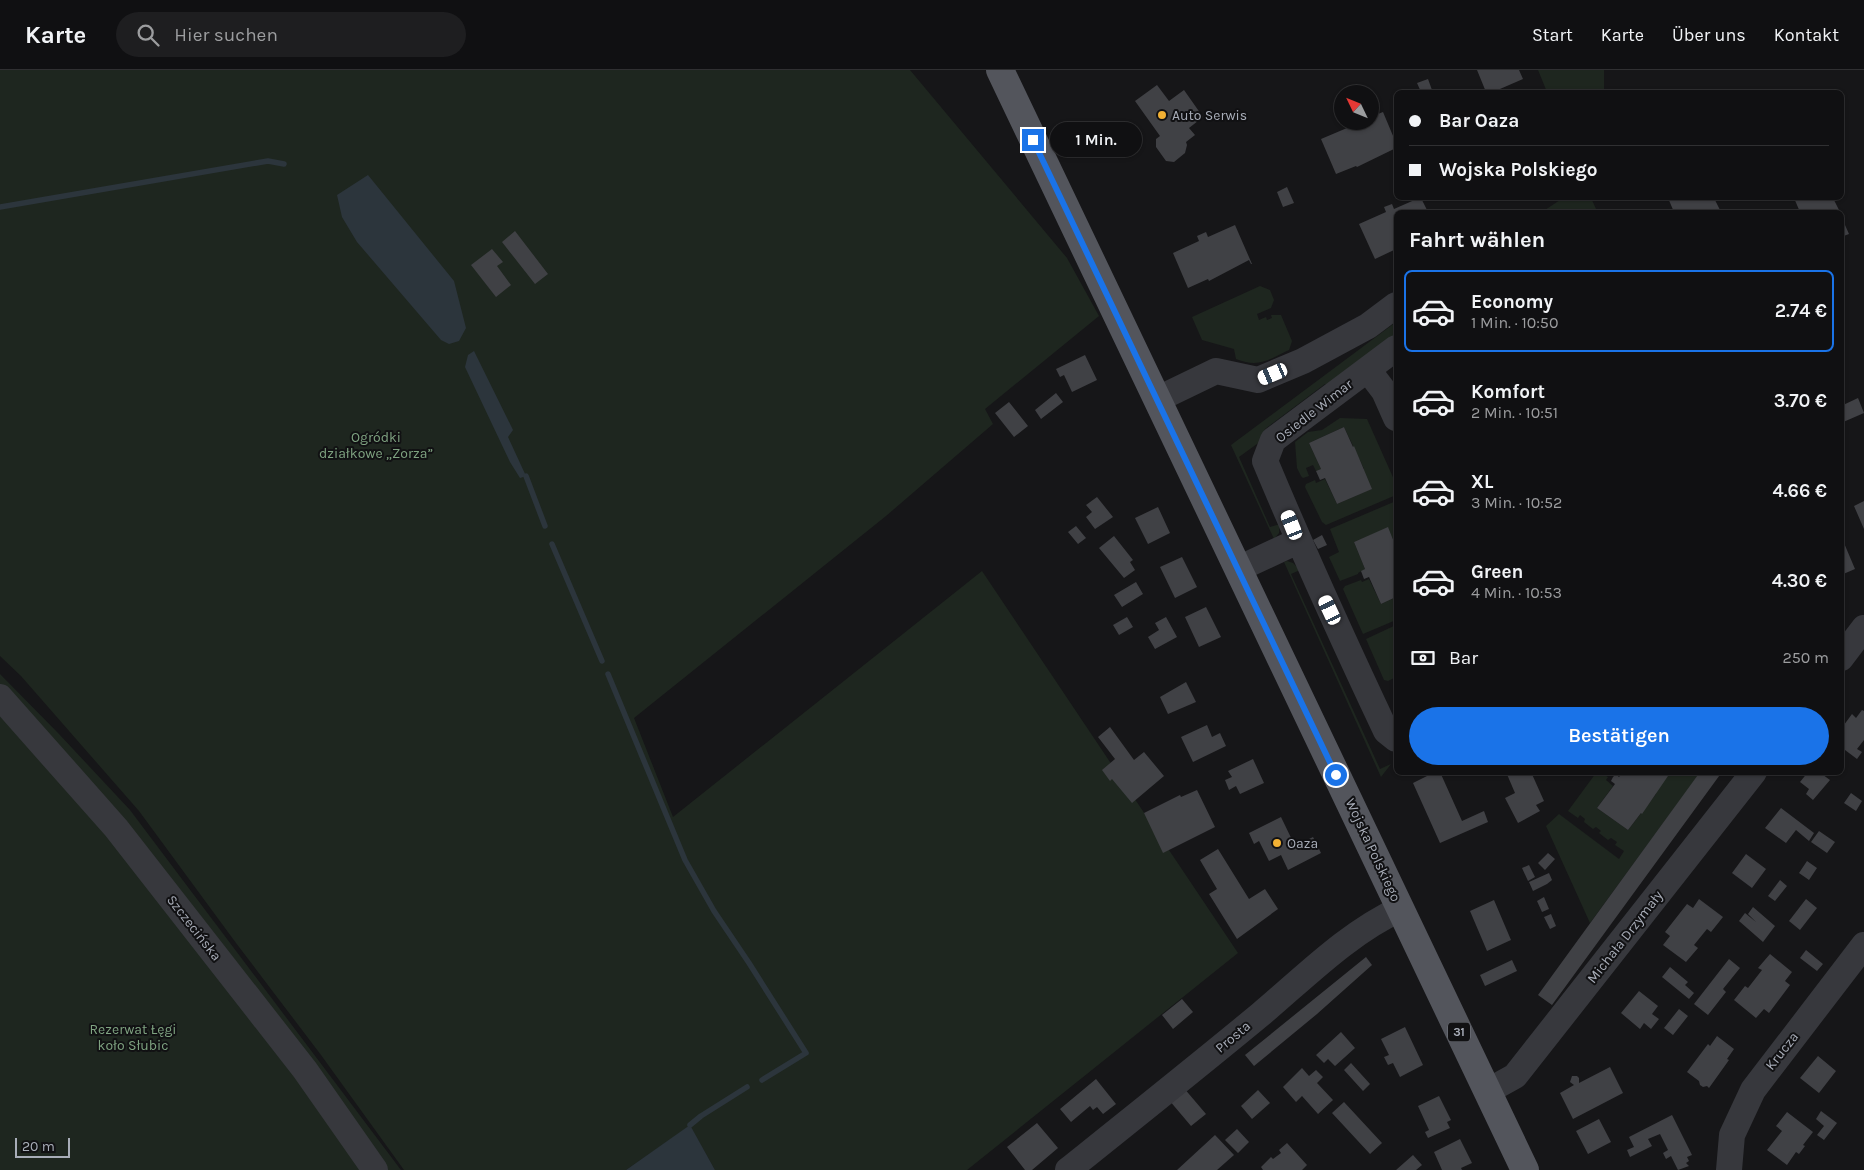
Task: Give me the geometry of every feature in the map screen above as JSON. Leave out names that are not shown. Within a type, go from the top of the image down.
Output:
[{"type":"main road","name":"Wojska Polskiego","points":[[1000,70],[1525,1170]]},
{"type":"street","points":[[1158,399],[1216,371],[1258,380],[1303,361],[1368,326],[1394,306]]},
{"type":"street","name":"Osiedle Wimar","points":[[1394,350],[1273,440],[1266,461],[1298,541],[1386,731],[1394,737]]},
{"type":"street","points":[[1368,370],[1384,391],[1394,414]]},
{"type":"street","points":[[1238,569],[1298,541]]},
{"type":"street","points":[[1844,654],[1864,628]]},
{"type":"street","name":"Szczecińska","points":[[0,697],[116,828],[305,1070],[376,1170]]},
{"type":"street","name":"Michała Drzymały","points":[[1488,1091],[1514,1076],[1750,775]]},
{"type":"street","name":"Prosta","points":[[1068,1170],[1333,954],[1374,922],[1400,909]]},
{"type":"street","name":"Krucza","points":[[1729,1170],[1732,1135],[1752,1090],[1864,945]]},
{"type":"green space","name":"Ogródki działkowe „Zorza”","points":[[0,70],[910,70],[1067,258],[1099,316],[985,409],[993,424],[886,516],[634,718],[673,817],[982,571],[1238,953],[967,1170],[715,1170],[690,1126],[626,1170],[404,1170],[321,1055],[139,811],[21,676],[0,656]]},
{"type":"green space","points":[[1538,70],[1604,70],[1604,90],[1546,90]]},
{"type":"green space","points":[[1560,200],[1592,200],[1596,209],[1594,210],[1545,210]]},
{"type":"green space","points":[[1260,286],[1270,290],[1274,300],[1271,308],[1257,314],[1259,320],[1266,317],[1267,320],[1272,318],[1271,315],[1281,315],[1292,341],[1289,350],[1269,360],[1251,363],[1236,359],[1234,349],[1202,340],[1192,317]]},
{"type":"green space","points":[[1394,323],[1394,341],[1337,384],[1325,384],[1265,429],[1261,441],[1239,457],[1270,527],[1280,524],[1279,533],[1274,539],[1231,445]]},
{"type":"green space","points":[[1340,418],[1367,419],[1394,480],[1394,496],[1326,525],[1322,522],[1305,487],[1306,484],[1315,480],[1316,483],[1325,479],[1337,504],[1371,489],[1364,469],[1344,427],[1309,443],[1321,469],[1316,471],[1313,465],[1306,468],[1309,476],[1303,478],[1301,476],[1297,468],[1295,442],[1308,432],[1322,430]]},
{"type":"green space","points":[[1394,502],[1394,542],[1388,528],[1354,542],[1365,569],[1340,581],[1329,557],[1339,552],[1330,529]]},
{"type":"green space","points":[[1284,562],[1293,563],[1300,570],[1291,574],[1380,769],[1391,764],[1381,777]]},
{"type":"green space","points":[[1369,579],[1381,604],[1394,598],[1394,621],[1363,634],[1343,589],[1345,586],[1361,580],[1362,582]]},
{"type":"green space","points":[[1394,626],[1394,678],[1388,681],[1384,680],[1366,639]]},
{"type":"green space","name":"Rezerwat Łęgi koło Słubic","points":[[0,674],[130,810],[401,1170],[0,1170]]},
{"type":"green space","points":[[1595,775],[1604,775],[1608,777],[1606,780],[1613,786],[1597,808],[1628,830],[1656,794],[1663,775],[1699,775],[1590,923],[1546,826],[1559,814],[1619,859],[1624,851],[1615,845],[1617,842],[1611,838],[1608,840],[1599,833],[1601,831],[1596,827],[1593,829],[1584,822],[1585,819],[1580,815],[1578,818],[1568,811]]},
{"type":"shaded area","points":[[368,175],[454,281],[466,328],[459,341],[449,344],[441,340],[357,242],[342,217],[337,195]]},
{"type":"shaded area","points":[[474,351],[513,430],[508,437],[526,476],[520,478],[510,462],[465,367],[468,355]]},
{"type":"shaded area","points":[[690,1125],[715,1170],[626,1170]]},
{"type":"building","points":[[1477,70],[1519,70],[1523,79],[1498,90],[1485,90]]},
{"type":"building","points":[[1428,79],[1432,90],[1420,90],[1417,83]]},
{"type":"building","name":"Auto Serwis","points":[[1157,85],[1169,101],[1184,90],[1203,117],[1189,128],[1195,135],[1186,142],[1185,153],[1174,162],[1166,161],[1156,147],[1156,139],[1160,136],[1135,101]]},
{"type":"building","points":[[1383,112],[1394,138],[1394,149],[1357,167],[1336,174],[1321,139],[1342,130],[1379,130],[1379,114]]},
{"type":"building","points":[[1287,187],[1294,203],[1283,207],[1277,192]]},
{"type":"building","points":[[1414,200],[1422,200],[1427,210],[1394,210],[1394,250],[1375,259],[1359,224],[1386,212],[1384,207],[1392,204],[1394,209]]},
{"type":"building","points":[[1669,200],[1715,200],[1720,210],[1673,210]]},
{"type":"building","points":[[1795,200],[1834,200],[1839,210],[1799,210]]},
{"type":"building","points":[[1844,223],[1849,234],[1844,236]]},
{"type":"building","points":[[1235,225],[1252,264],[1249,260],[1209,281],[1208,279],[1188,288],[1173,253],[1199,241],[1197,236],[1206,232],[1208,237]]},
{"type":"building","points":[[515,231],[548,274],[535,284],[502,242]]},
{"type":"building","points":[[492,249],[503,262],[497,266],[511,285],[496,297],[471,265]]},
{"type":"building","points":[[1085,355],[1097,380],[1072,392],[1064,375],[1060,377],[1056,369]]},
{"type":"building","points":[[1056,393],[1063,402],[1041,419],[1035,410]]},
{"type":"building","points":[[1858,398],[1864,413],[1844,422],[1844,405]]},
{"type":"building","points":[[1009,402],[1028,426],[1014,437],[995,413]]},
{"type":"building","points":[[1344,427],[1372,489],[1337,504],[1325,478],[1320,480],[1316,471],[1321,469],[1309,443]]},
{"type":"building","points":[[1097,497],[1113,517],[1095,529],[1086,517],[1092,512],[1086,505]]},
{"type":"building","points":[[1864,501],[1864,529],[1854,506]]},
{"type":"building","points":[[1158,507],[1170,533],[1148,544],[1135,518]]},
{"type":"building","points":[[1076,526],[1086,538],[1078,544],[1068,532]]},
{"type":"building","points":[[1388,527],[1394,542],[1394,598],[1381,604],[1369,577],[1364,579],[1361,571],[1365,569],[1354,542]]},
{"type":"building","points":[[1322,535],[1327,545],[1318,549],[1313,540]]},
{"type":"building","points":[[1114,536],[1133,560],[1130,562],[1135,570],[1124,578],[1099,548]]},
{"type":"building","points":[[1844,543],[1855,569],[1844,574]]},
{"type":"building","points":[[1182,557],[1197,587],[1175,598],[1160,567]]},
{"type":"building","points":[[1136,582],[1143,594],[1122,607],[1114,595]]},
{"type":"building","points":[[1206,607],[1221,637],[1199,647],[1185,617]]},
{"type":"building","points":[[1127,617],[1133,627],[1119,635],[1113,625]]},
{"type":"building","points":[[1166,617],[1177,637],[1155,649],[1148,637],[1159,630],[1155,623]]},
{"type":"building","points":[[1186,682],[1196,702],[1168,714],[1160,697]]},
{"type":"building","points":[[1862,710],[1864,711],[1864,740],[1857,749],[1862,752],[1857,759],[1844,749],[1844,725],[1852,714],[1856,718]]},
{"type":"building","points":[[1207,725],[1212,737],[1220,733],[1226,746],[1193,762],[1181,737]]},
{"type":"building","points":[[1110,727],[1134,760],[1144,752],[1164,776],[1132,803],[1102,770],[1115,759],[1098,737]]},
{"type":"building","points":[[1253,759],[1264,783],[1240,794],[1236,786],[1229,790],[1225,780],[1232,777],[1228,771]]},
{"type":"building","points":[[1429,775],[1441,775],[1462,821],[1484,811],[1488,822],[1440,843],[1413,783]]},
{"type":"building","points":[[1507,775],[1532,775],[1544,801],[1536,805],[1540,811],[1518,823],[1505,798],[1515,793]]},
{"type":"building","points":[[1617,775],[1619,777],[1621,775],[1668,776],[1642,814],[1628,830],[1597,808],[1615,784],[1611,781],[1613,777]]},
{"type":"building","points":[[1698,775],[1720,775],[1552,1005],[1538,995]]},
{"type":"building","points":[[1806,775],[1823,775],[1830,780],[1813,800],[1806,794],[1809,789],[1800,782]]},
{"type":"building","points":[[1197,790],[1215,827],[1163,853],[1144,813],[1180,795],[1181,797]]},
{"type":"building","points":[[1851,793],[1862,801],[1856,811],[1844,803]]},
{"type":"building","points":[[1781,808],[1814,833],[1809,841],[1796,830],[1786,843],[1765,828]]},
{"type":"building","points":[[1281,817],[1295,846],[1313,837],[1321,853],[1288,870],[1281,855],[1269,861],[1259,841],[1254,844],[1249,833]]},
{"type":"building","points":[[1819,831],[1835,842],[1827,853],[1811,842]]},
{"type":"building","points":[[1218,849],[1249,899],[1265,889],[1278,909],[1237,939],[1209,894],[1217,889],[1200,860]]},
{"type":"building","points":[[1548,853],[1555,859],[1545,870],[1538,863]]},
{"type":"building","points":[[1746,854],[1766,869],[1752,888],[1732,873]]},
{"type":"building","points":[[1807,861],[1817,868],[1809,880],[1799,873]]},
{"type":"building","points":[[1529,865],[1535,877],[1528,881],[1522,868]]},
{"type":"building","points":[[1549,873],[1552,880],[1533,891],[1529,882]]},
{"type":"building","points":[[1780,880],[1787,886],[1775,901],[1768,896]]},
{"type":"building","points":[[1544,897],[1549,909],[1542,912],[1537,901]]},
{"type":"building","points":[[1699,899],[1723,917],[1711,932],[1707,929],[1694,945],[1698,948],[1686,962],[1663,945],[1670,936],[1665,932],[1687,904],[1693,908]]},
{"type":"building","points":[[1806,899],[1817,908],[1800,930],[1789,921]]},
{"type":"building","points":[[1494,900],[1511,940],[1487,951],[1470,911]]},
{"type":"building","points":[[1753,907],[1775,926],[1763,942],[1739,921],[1745,913],[1756,922],[1748,914]]},
{"type":"building","points":[[1551,914],[1556,926],[1550,929],[1544,917]]},
{"type":"building","points":[[1806,950],[1823,964],[1817,971],[1800,958]]},
{"type":"building","points":[[1770,954],[1792,972],[1785,981],[1790,985],[1769,1013],[1764,1009],[1756,1018],[1734,1000],[1745,986],[1748,988],[1762,970],[1758,968]]},
{"type":"building","points":[[1366,957],[1372,965],[1254,1066],[1245,1055]]},
{"type":"building","points":[[1729,959],[1740,968],[1723,989],[1726,992],[1708,1015],[1694,1004]]},
{"type":"building","points":[[1512,960],[1517,971],[1485,986],[1480,975]]},
{"type":"building","points":[[1670,967],[1688,982],[1685,985],[1694,993],[1689,999],[1662,977]]},
{"type":"building","points":[[1639,991],[1658,1006],[1652,1014],[1659,1019],[1651,1029],[1644,1023],[1640,1029],[1621,1013]]},
{"type":"building","points":[[1182,999],[1193,1012],[1173,1029],[1162,1015]]},
{"type":"building","points":[[1679,1009],[1688,1016],[1673,1035],[1664,1028]]},
{"type":"building","points":[[1405,1027],[1423,1065],[1400,1077],[1393,1063],[1388,1065],[1384,1057],[1389,1055],[1381,1039]]},
{"type":"building","points":[[1341,1032],[1355,1048],[1335,1066],[1328,1059],[1324,1063],[1316,1055]]},
{"type":"building","points":[[1717,1036],[1734,1049],[1727,1059],[1729,1060],[1709,1088],[1707,1086],[1703,1087],[1699,1081],[1687,1072],[1708,1044],[1710,1046]]},
{"type":"building","points":[[1818,1056],[1836,1071],[1819,1093],[1800,1078]]},
{"type":"building","points":[[1351,1063],[1370,1084],[1363,1091],[1344,1070]]},
{"type":"building","points":[[1610,1067],[1623,1093],[1573,1119],[1560,1093],[1574,1085],[1570,1082],[1572,1076],[1579,1078],[1579,1083]]},
{"type":"building","points":[[1302,1068],[1309,1076],[1316,1070],[1323,1077],[1317,1083],[1333,1100],[1318,1114],[1302,1096],[1296,1102],[1283,1087]]},
{"type":"building","points":[[1096,1079],[1116,1104],[1103,1114],[1097,1107],[1093,1110],[1090,1106],[1071,1122],[1060,1109]]},
{"type":"building","points":[[1183,1087],[1206,1114],[1191,1126],[1169,1100]]},
{"type":"building","points":[[1258,1090],[1270,1103],[1252,1119],[1241,1106]]},
{"type":"building","points":[[1439,1096],[1451,1120],[1447,1122],[1450,1128],[1428,1138],[1425,1132],[1429,1130],[1418,1106]]},
{"type":"building","points":[[1344,1102],[1382,1143],[1370,1154],[1332,1113]]},
{"type":"building","points":[[1821,1111],[1837,1123],[1824,1140],[1817,1135],[1824,1126],[1816,1119]]},
{"type":"building","points":[[1787,1112],[1813,1132],[1799,1154],[1796,1152],[1787,1165],[1767,1150],[1782,1131],[1776,1126]]},
{"type":"building","points":[[1672,1115],[1692,1155],[1687,1157],[1689,1161],[1686,1163],[1689,1166],[1678,1170],[1671,1156],[1666,1159],[1663,1153],[1668,1150],[1660,1134],[1648,1139],[1652,1146],[1630,1157],[1627,1150],[1634,1147],[1629,1137]]},
{"type":"building","points":[[1599,1119],[1611,1142],[1588,1154],[1576,1131]]},
{"type":"building","points":[[1037,1123],[1058,1148],[1032,1170],[1025,1170],[1007,1147]]},
{"type":"building","points":[[1237,1129],[1249,1142],[1238,1153],[1225,1140]]},
{"type":"building","points":[[1215,1135],[1234,1155],[1217,1170],[1177,1170]]},
{"type":"building","points":[[1460,1139],[1472,1163],[1461,1168],[1462,1170],[1442,1170],[1434,1152]]},
{"type":"building","points":[[1287,1143],[1307,1165],[1302,1170],[1263,1170],[1261,1167],[1271,1157],[1273,1159],[1281,1153],[1279,1150]]},
{"type":"building","points":[[1413,1155],[1422,1165],[1416,1170],[1396,1170]]},
{"type":"waterway","points":[[0,207],[268,161],[284,164]]},
{"type":"waterway","points":[[526,476],[545,526]]},
{"type":"waterway","points":[[552,544],[602,661]]},
{"type":"waterway","points":[[608,674],[685,860],[714,911],[806,1053],[762,1080]]},
{"type":"waterway","points":[[690,1125],[747,1087]]},
{"type":"place","name":"Auto Serwis","points":[[1162,115]]},
{"type":"place","name":"Oaza","points":[[1277,843]]},
{"type":"route","points":[[1033,140],[1336,775]]}]
